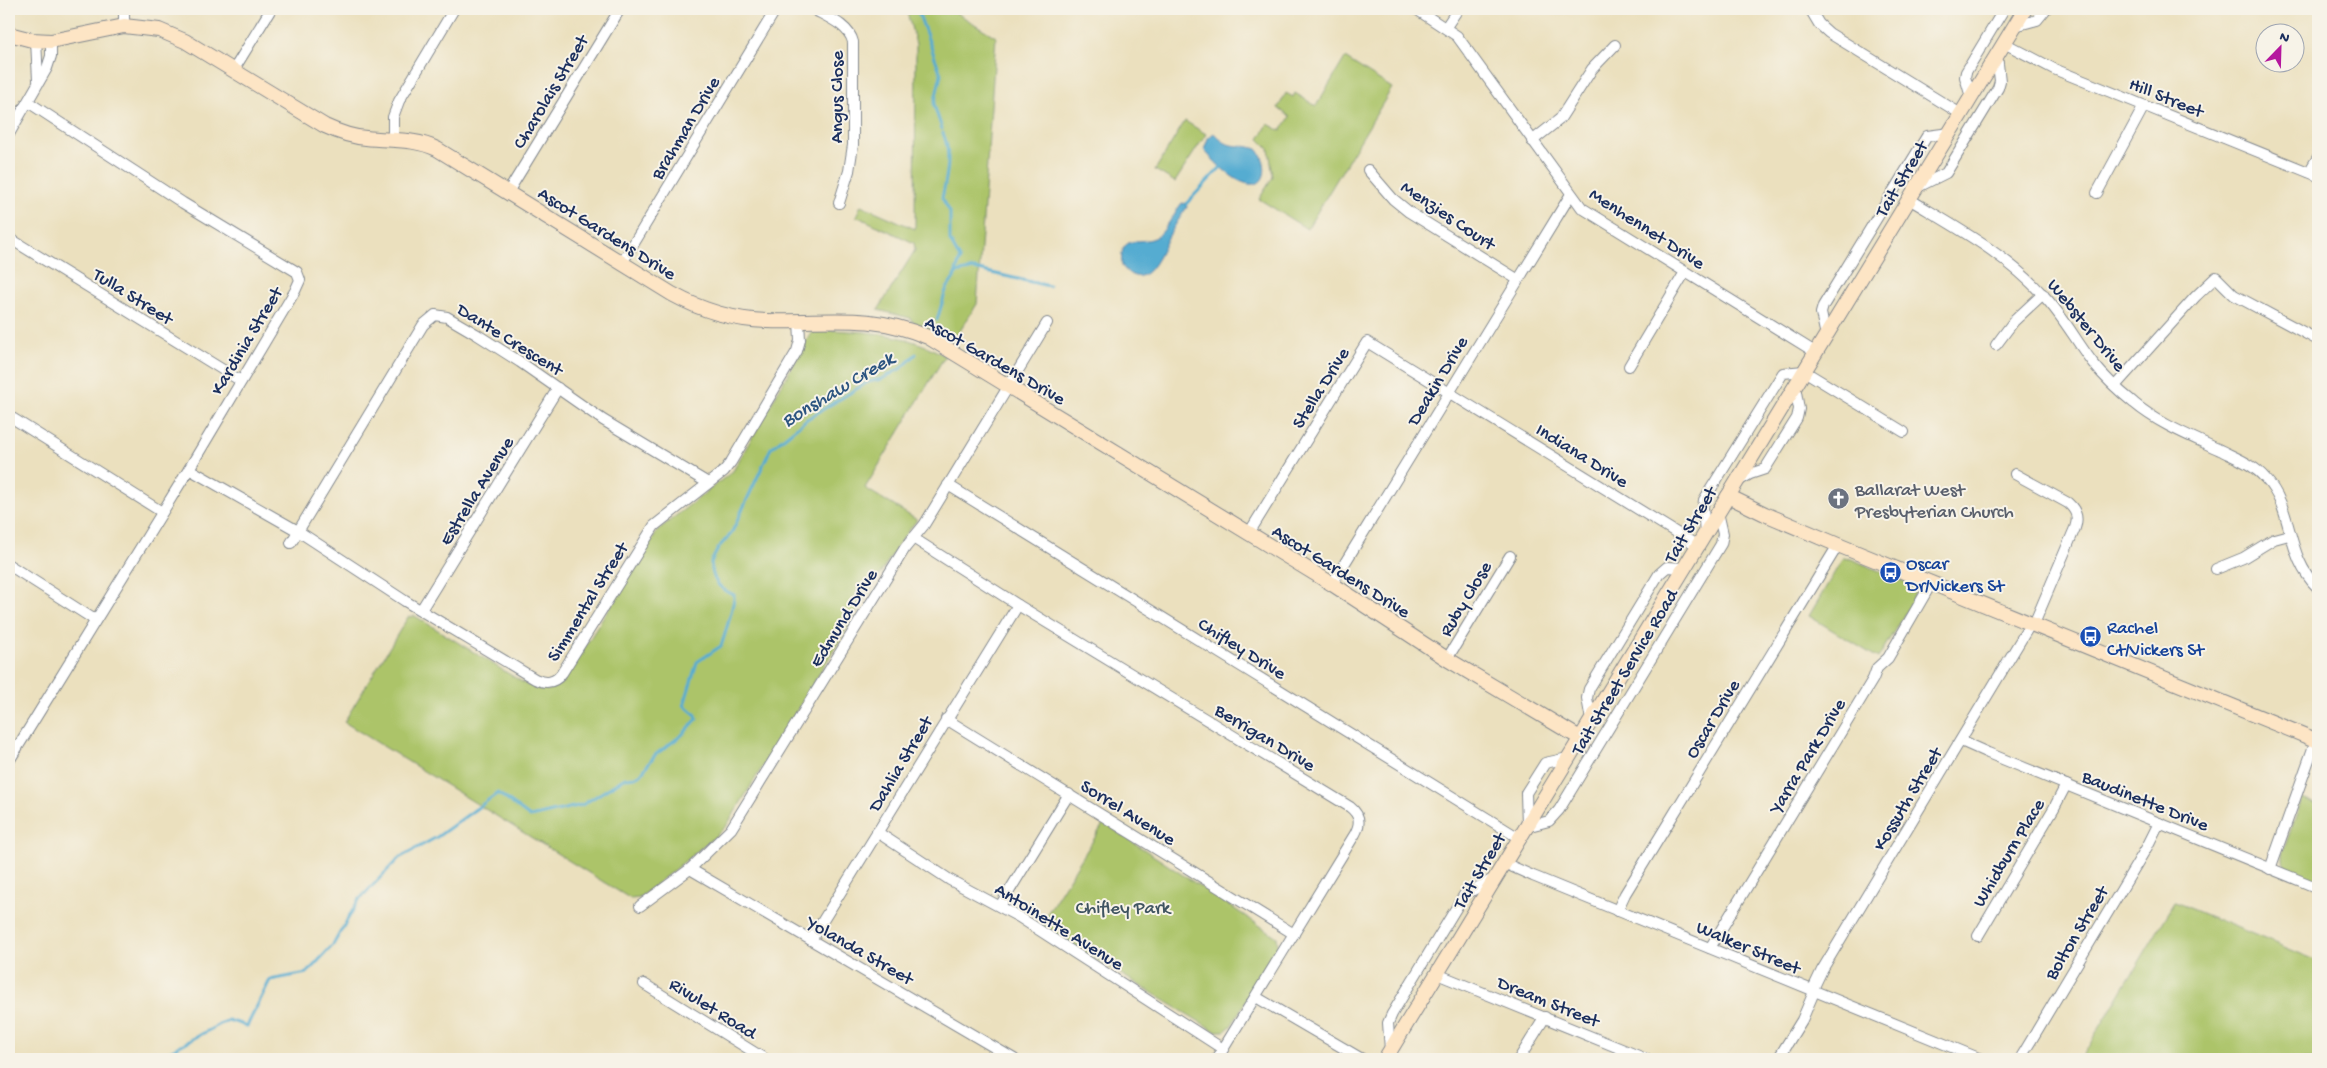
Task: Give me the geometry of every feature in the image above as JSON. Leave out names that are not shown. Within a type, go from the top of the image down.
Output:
[{"type":"street","points":[[124,9],[124,26]]},
{"type":"street","points":[[234,71],[271,9]]},
{"type":"street","points":[[392,139],[393,117],[397,105],[454,9]]},
{"type":"street","name":"Charolais Street","points":[[508,192],[620,9]]},
{"type":"street","name":"Brahman Drive","points":[[622,263],[776,9]]},
{"type":"street","name":"Angus Close","points":[[813,9],[845,29],[853,42],[853,145],[849,171],[839,203]]},
{"type":"street","name":"Menhennet Drive","points":[[1416,9],[1457,36],[1585,211],[1815,352]]},
{"type":"street","points":[[1446,28],[1458,9]]},
{"type":"street","points":[[1810,9],[1819,24],[1829,33],[1960,114]]},
{"type":"street","points":[[1971,97],[1965,77],[1966,72],[2004,9]]},
{"type":"street","name":"Tait Street","points":[[1388,1055],[2025,9]]},
{"type":"street","points":[[2015,26],[2039,19],[2046,9]]},
{"type":"street","name":"Ascot Gardens Drive","points":[[9,34],[51,41],[124,26],[159,30],[174,35],[339,132],[364,138],[411,141],[433,147],[678,297],[709,310],[757,320],[860,320],[906,329],[936,342],[1332,584],[1447,659],[1580,738]]},
{"type":"street","points":[[36,40],[39,71],[36,86]]},
{"type":"street","points":[[9,134],[49,63],[51,41]]},
{"type":"street","points":[[1532,141],[1563,116],[1592,69],[1616,45]]},
{"type":"street","points":[[1912,194],[1930,179],[1945,174],[1998,88],[2001,49]]},
{"type":"street","name":"Hill Street","points":[[2001,49],[2314,174]]},
{"type":"street","name":"Kardinia Street","points":[[9,761],[190,468],[300,280],[297,272],[183,203],[28,102]]},
{"type":"street","points":[[2097,193],[2144,106]]},
{"type":"street","points":[[1826,336],[1821,312],[1823,306],[1926,137],[1950,132]]},
{"type":"street","points":[[2314,174],[2318,157]]},
{"type":"street","name":"Menzies Court","points":[[1368,170],[1393,199],[1409,212],[1517,279]]},
{"type":"street","name":"Deakin Drive","points":[[1332,584],[1517,279],[1571,194]]},
{"type":"street","name":"Webster Drive","points":[[1912,194],[2017,268],[2043,294],[2094,363],[2115,386],[2154,418],[2240,460],[2258,472],[2279,498],[2298,561],[2318,588]]},
{"type":"street","name":"Tulla Street","points":[[9,238],[240,381]]},
{"type":"street","points":[[1629,366],[1685,272]]},
{"type":"street","points":[[2115,386],[2196,296],[2216,277],[2234,295],[2318,340]]},
{"type":"street","points":[[1996,345],[2014,321],[2043,294]]},
{"type":"street","name":"Dante Crescent","points":[[298,531],[422,325],[432,316],[441,315],[451,319],[520,362],[641,445],[708,483]]},
{"type":"street","name":"Simmental Street","points":[[190,468],[298,531],[402,605],[421,610],[538,680],[553,681],[561,675],[654,526],[724,471],[797,351],[800,340],[799,320]]},
{"type":"street","name":"Edmund Drive","points":[[640,906],[690,869],[731,829],[948,485],[1047,323]]},
{"type":"street","name":"Stella Drive","points":[[1249,534],[1367,342],[1450,392]]},
{"type":"street","points":[[1701,540],[1703,504],[1780,376],[1788,371],[1804,371],[1904,432]]},
{"type":"street","name":"Estrella Avenue","points":[[421,610],[558,388]]},
{"type":"street","name":"Indiana Drive","points":[[1450,392],[1701,540]]},
{"type":"street","points":[[9,416],[162,512]]},
{"type":"street","name":"Kossuth Street","points":[[1778,1059],[1802,1020],[1822,970],[2033,624],[2075,528],[2077,517],[2073,508],[2068,503],[2015,474]]},
{"type":"street","name":"Chifley Drive","points":[[948,485],[1524,830]]},
{"type":"street","points":[[1728,496],[1760,512],[1838,545],[2317,741],[2270,869]]},
{"type":"street","name":"Tait Street Service Road","points":[[1524,830],[1550,821],[1570,793],[1721,544],[1723,538],[1718,512]]},
{"type":"street","points":[[291,543],[298,531]]},
{"type":"street","points":[[2216,569],[2243,558],[2274,539],[2289,535]]},
{"type":"street","name":"Berrigan Drive","points":[[913,538],[1018,605],[1356,812],[1359,822],[1357,831],[1217,1059]]},
{"type":"street","name":"Oscar Drive","points":[[1617,911],[1625,894],[1838,545]]},
{"type":"street","name":"Ruby Close","points":[[1447,659],[1510,556]]},
{"type":"street","points":[[9,565],[95,620]]},
{"type":"street","name":"Yarra Park Drive","points":[[1710,948],[1873,679],[1877,668],[1888,658],[1932,582]]},
{"type":"street","name":"Dahlia Street","points":[[811,940],[1018,605]]},
{"type":"street","name":"Sorrel Avenue","points":[[946,719],[1294,934]]},
{"type":"street","name":"Baudinette Drive","points":[[1962,740],[2066,785],[2318,888]]},
{"type":"street","name":"Whidburn Place","points":[[1978,936],[2066,785]]},
{"type":"street","points":[[1000,906],[1069,794]]},
{"type":"street","name":"Bolton Street","points":[[2020,1059],[2148,847],[2159,823]]},
{"type":"street","name":"Antoinette Avenue","points":[[877,832],[897,847],[950,880],[1000,906],[1223,1049]]},
{"type":"street","name":"Walker Street","points":[[1504,863],[1813,992],[1981,1059]]},
{"type":"street","name":"Yolanda Street","points":[[690,869],[1014,1059]]},
{"type":"street","points":[[1388,1055],[1389,1022],[1464,895],[1495,878]]},
{"type":"street","name":"Dream Street","points":[[1437,974],[1641,1058]]},
{"type":"street","name":"Rivulet Road","points":[[644,984],[765,1059]]},
{"type":"street","points":[[1256,997],[1362,1059]]},
{"type":"street","points":[[1520,1059],[1545,1017]]},
{"type":"green space","points":[[906,9],[950,9],[996,37],[977,304],[953,342],[914,323],[910,318],[878,310],[915,250],[914,243],[856,216],[861,205],[915,229],[916,44]]},
{"type":"green space","points":[[1345,58],[1392,88],[1307,229],[1259,199],[1273,177],[1269,149],[1259,139],[1268,124],[1281,131],[1290,117],[1278,108],[1286,93],[1293,97],[1295,93],[1316,106]]},
{"type":"green space","points":[[1185,121],[1206,134],[1175,182],[1155,170]]},
{"type":"green space","points":[[822,330],[854,331],[901,338],[931,348],[945,356],[865,488],[917,520],[901,540],[727,825],[715,837],[639,898],[631,899],[344,722],[408,617],[415,616],[527,685],[548,690],[562,683],[659,529],[733,471],[811,333]]},
{"type":"green space","points":[[1843,558],[1851,559],[1910,584],[1915,591],[1913,600],[1878,658],[1809,616]]},
{"type":"green space","points":[[2302,799],[2318,805],[2318,881],[2289,869],[2282,861],[2282,854]]},
{"type":"green space","name":"Chifley Park","points":[[1104,823],[1277,937],[1278,947],[1231,1026],[1225,1031],[1215,1031],[1040,925]]},
{"type":"green space","points":[[2175,902],[2318,961],[2318,1059],[2081,1059]]},
{"type":"water","points":[[1214,133],[1230,145],[1257,149],[1263,159],[1265,171],[1261,181],[1256,184],[1249,184],[1236,179],[1213,160],[1204,150],[1208,138]]},
{"type":"water","points":[[1182,203],[1186,204],[1187,207],[1152,268],[1145,274],[1138,276],[1131,274],[1122,266],[1124,248],[1133,242],[1152,239],[1158,236]]},
{"type":"waterway","name":"Bonshaw Creek","points":[[917,9],[941,74],[934,105],[942,129]]},
{"type":"waterway","name":"Bonshaw Creek","points":[[937,320],[946,290],[954,278],[960,259],[950,241],[950,212],[942,198],[948,157],[943,133]]},
{"type":"waterway","points":[[1186,204],[1221,167]]},
{"type":"waterway","points":[[956,273],[974,269],[1049,286]]},
{"type":"waterway","name":"Bonshaw Creek","points":[[155,1059],[228,1020],[247,1026],[270,980],[307,973],[333,945],[358,901],[399,858],[437,837],[498,793],[530,817],[582,805],[625,778],[641,774],[655,755],[682,735],[697,719],[696,715],[684,705],[697,662],[721,646],[734,599],[734,595],[728,593],[717,583],[714,578],[711,562],[719,547],[731,534],[771,448],[807,419],[868,382],[882,379],[903,367],[916,354]]},
{"type":"place","name":"Ballarat West Presbyterian Church","points":[[1839,499]]},
{"type":"place","name":"Oscar Dr/Vickers St","points":[[1890,573]]},
{"type":"place","name":"Rachel Ct/Vickers St","points":[[2091,637]]}]
